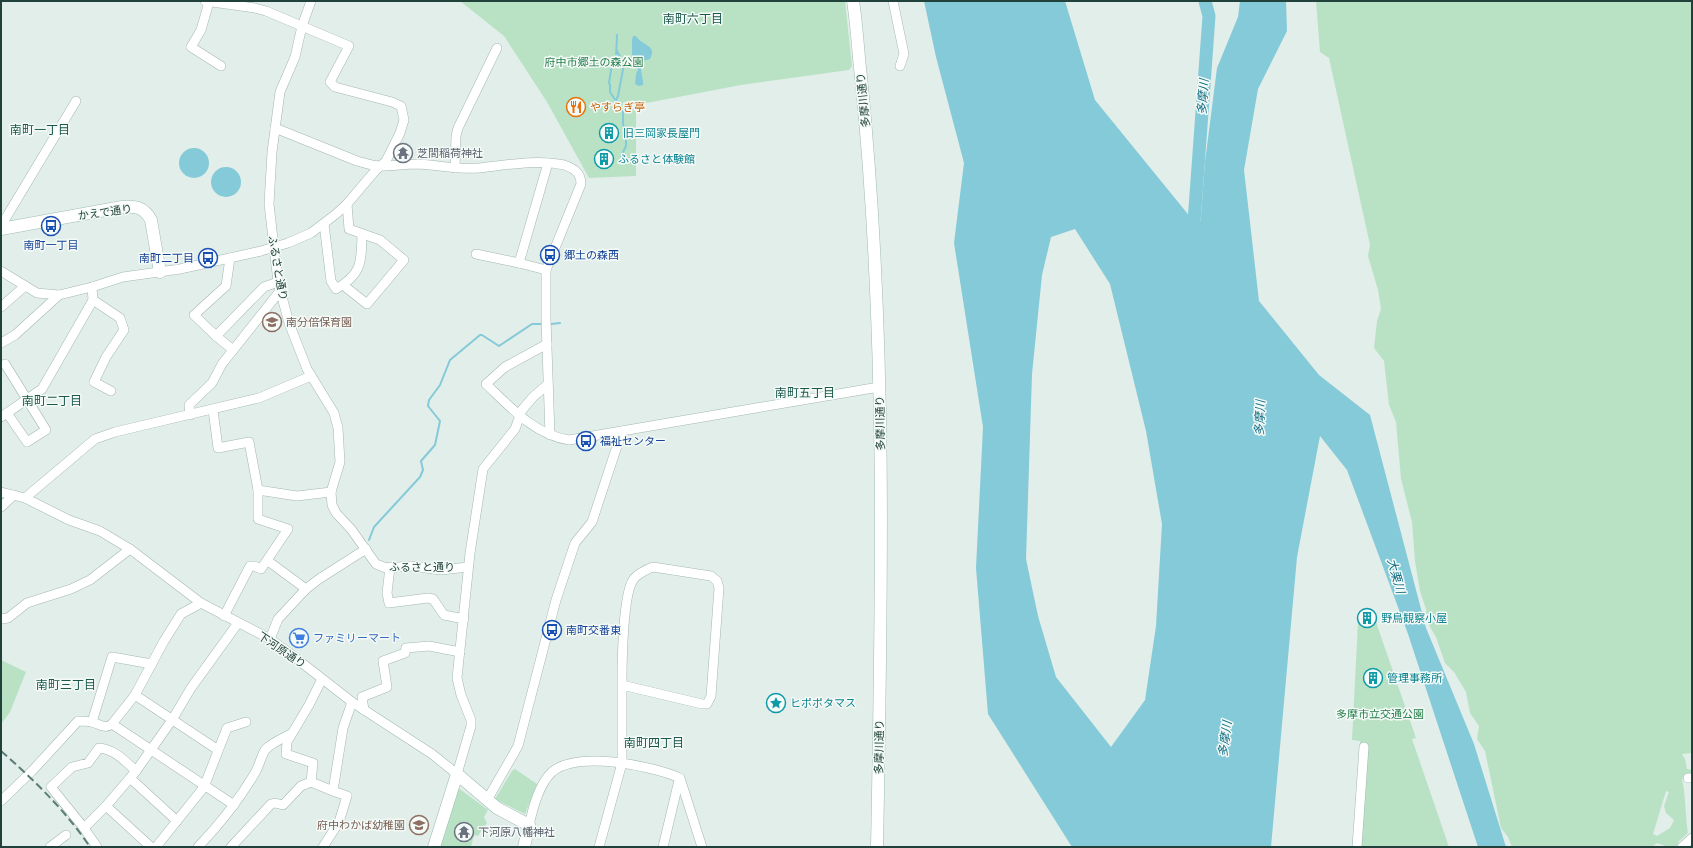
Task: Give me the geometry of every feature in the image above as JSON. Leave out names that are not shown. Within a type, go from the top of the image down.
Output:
[{"type":"street","name":"ふるさと通り","points":[[311,1],[302,26],[295,57],[280,92],[269,176],[269,204],[279,287],[289,323],[306,368],[334,413],[338,428],[340,462],[331,492],[332,505],[336,513],[366,549],[376,564],[386,568],[411,566],[441,570],[468,567]]},
{"type":"street","name":"多摩川通り","points":[[853,1],[871,190],[879,387],[881,574],[877,847]]},
{"type":"street","points":[[893,1],[904,54],[900,66]]},
{"type":"street","points":[[1,270],[37,293],[59,295],[92,287],[123,276],[160,272],[274,248],[312,232],[324,224],[347,204],[386,161],[400,133],[404,120],[401,106],[392,102],[335,87],[330,82],[349,46],[280,16],[255,8],[207,2],[201,30],[191,47],[221,66]]},
{"type":"street","points":[[455,168],[456,136],[458,128],[497,48]]},
{"type":"street","points":[[1,226],[76,101]]},
{"type":"street","points":[[275,128],[357,161],[381,166],[412,164],[455,168],[477,168],[508,164],[548,163],[570,167],[579,174],[581,181],[577,196],[546,270],[550,435]]},
{"type":"street","points":[[519,263],[548,163]]},
{"type":"street","points":[[343,285],[367,304],[404,260],[380,240],[348,229],[347,204]]},
{"type":"street","name":"かえで通り","points":[[1,229],[122,207],[141,208],[147,213],[151,220],[160,272]]},
{"type":"street","points":[[324,224],[331,281],[336,289],[343,285],[358,270],[361,262],[362,234]]},
{"type":"street","points":[[476,254],[546,270]]},
{"type":"street","points":[[230,258],[226,286],[194,315],[233,350]]},
{"type":"street","points":[[1,307],[25,286]]},
{"type":"street","points":[[4,364],[27,398],[46,430],[27,442],[3,414],[27,398],[42,388],[93,300],[92,287]]},
{"type":"street","points":[[216,336],[264,287],[279,287]]},
{"type":"street","points":[[190,415],[189,405],[212,383],[222,364],[279,287]]},
{"type":"street","points":[[1,343],[15,335],[59,295]]},
{"type":"street","points":[[93,300],[120,318],[124,330],[106,357],[94,382],[111,391]]},
{"type":"street","points":[[547,344],[505,367],[486,384],[517,414],[542,432],[569,440],[879,387]]},
{"type":"street","points":[[25,498],[96,439],[115,432],[259,398],[311,376]]},
{"type":"street","points":[[434,847],[457,774],[471,720],[458,684],[468,567],[483,469],[516,429],[522,410],[533,397],[548,384]]},
{"type":"street","points":[[213,410],[218,448],[249,442],[258,490],[258,519],[288,529],[268,561],[261,569],[250,566],[224,616]]},
{"type":"street","points":[[487,800],[518,746],[556,600],[575,543],[592,522],[622,431]]},
{"type":"street","points":[[258,490],[297,496],[331,492]]},
{"type":"street","name":"下河原通り","points":[[1,492],[25,498],[69,520],[100,531],[130,549],[201,604],[270,639],[352,702],[432,754],[487,800],[514,818],[528,825]]},
{"type":"street","points":[[1,507],[14,495]]},
{"type":"street","points":[[1,618],[8,618],[27,603],[65,591],[90,580],[130,549]]},
{"type":"street","points":[[270,639],[278,619],[306,589],[366,549]]},
{"type":"street","points":[[268,561],[306,589]]},
{"type":"street","points":[[599,847],[622,763],[622,685],[622,648],[628,593],[633,580],[653,567],[711,576],[717,581],[719,588],[711,696],[707,704],[622,685]]},
{"type":"street","points":[[390,568],[388,603],[428,598],[434,599],[444,615],[464,619]]},
{"type":"street","points":[[1,801],[32,771],[78,721],[92,722],[101,727],[110,726],[135,695],[164,641],[181,614],[201,604]]},
{"type":"street","points":[[84,828],[106,806],[133,775],[172,720],[190,688],[238,623]]},
{"type":"street","points":[[364,710],[362,697],[387,687],[383,661],[405,653],[406,648],[429,646],[460,652]]},
{"type":"street","points":[[92,722],[112,657],[152,664]]},
{"type":"street","points":[[311,782],[313,763],[286,754],[287,742],[309,705],[322,679]]},
{"type":"street","points":[[135,695],[218,750]]},
{"type":"street","points":[[333,791],[343,728],[352,702]]},
{"type":"street","points":[[156,847],[204,787],[227,728],[246,722]]},
{"type":"street","points":[[112,724],[204,787],[234,805]]},
{"type":"street","points":[[198,847],[220,824],[234,805],[255,772],[266,749],[280,739],[292,734]]},
{"type":"street","points":[[1357,847],[1364,747]]},
{"type":"street","points":[[97,847],[84,828],[51,787],[72,767],[88,763],[99,748],[105,748],[120,756],[133,775],[177,821]]},
{"type":"street","points":[[524,847],[528,825],[542,788],[549,776],[558,768],[573,763],[613,761],[680,778]]},
{"type":"street","points":[[663,847],[680,778]]},
{"type":"street","points":[[680,778],[702,847]]},
{"type":"street","points":[[231,847],[271,804],[275,802],[283,805],[301,786],[311,782],[347,796],[339,822],[323,847]]},
{"type":"street","points":[[106,806],[150,847]]},
{"type":"street","points":[[50,847],[66,835]]},
{"type":"street","points":[[1682,847],[1692,838]]},
{"type":"green space","name":"府中市郷土の森公園","points":[[460,1],[845,1],[852,66],[849,70],[741,85],[636,105],[636,176],[589,178],[547,102],[504,36]]},
{"type":"green space","points":[[1316,1],[1692,1],[1692,753],[1682,754],[1685,759],[1687,769],[1692,770],[1692,776],[1682,779],[1688,833],[1679,841],[1676,847],[1668,847],[1657,843],[1652,847],[1512,847],[1508,837],[1501,828],[1485,751],[1477,739],[1479,726],[1470,713],[1466,692],[1454,672],[1445,663],[1436,637],[1426,620],[1426,609],[1420,591],[1415,561],[1412,522],[1401,479],[1396,422],[1389,405],[1384,361],[1374,348],[1377,321],[1381,309],[1378,290],[1368,256],[1370,245],[1329,58],[1320,52]],"holes":[[[1666,791],[1669,792],[1664,806],[1666,813],[1674,820],[1670,828],[1657,836],[1653,834]]]},
{"type":"green space","name":"多摩市立交通公園","points":[[1358,622],[1376,622],[1416,738],[1412,739],[1449,847],[1360,847],[1360,741],[1352,740]]},
{"type":"green space","points":[[1,660],[26,672],[10,712],[1,724]]},
{"type":"green space","points":[[515,769],[537,784],[525,814],[495,799],[512,771]]},
{"type":"green space","points":[[457,787],[488,810],[484,817],[487,823],[478,836],[474,835],[471,847],[438,847]]},
{"type":"water","name":"大栗川","points":[[924,1],[1065,1],[1095,100],[1200,229],[1205,162],[1217,68],[1238,17],[1240,1],[1286,1],[1287,31],[1258,89],[1244,170],[1259,301],[1319,375],[1370,415],[1426,628],[1474,744],[1506,847],[1478,847],[1408,634],[1347,470],[1320,436],[1297,557],[1271,847],[1072,847],[988,714],[976,568],[983,427],[954,243],[964,163],[936,57]],"holes":[[[1075,229],[1110,284],[1146,431],[1162,524],[1156,626],[1145,700],[1111,747],[1056,677],[1038,616],[1026,559],[1032,374],[1042,275],[1051,237]]]},
{"type":"water","points":[[633,36],[636,36],[651,48],[652,51],[650,59],[643,61],[641,70],[643,85],[639,86],[635,84],[638,70],[632,54]]},
{"type":"water","points":[[194,148],[205,152],[209,163],[205,174],[194,178],[183,174],[179,163],[183,152]]},
{"type":"water","points":[[226,167],[237,171],[241,182],[237,193],[226,197],[215,193],[211,182],[215,171]]},
{"type":"waterway","name":"多摩川","points":[[1202,238],[1194,222],[1209,16],[1205,1]]},
{"type":"waterway","points":[[617,35],[616,58],[611,70],[609,83],[610,92],[623,112],[626,146],[621,156]]},
{"type":"waterway","points":[[616,100],[624,64],[617,51]]},
{"type":"waterway","points":[[551,324],[560,323]]},
{"type":"waterway","points":[[369,540],[374,527],[420,477],[423,470],[421,461],[435,445],[440,421],[428,406],[429,400],[440,385],[450,360],[480,335],[499,346],[532,324],[542,324]]},
{"type":"railway","points":[[1,751],[60,808],[90,847]]},
{"type":"place","name":"やすらぎ亭","points":[[576,107]]},
{"type":"place","name":"旧三岡家長屋門","points":[[609,133]]},
{"type":"place","name":"芝間稲荷神社","points":[[403,153]]},
{"type":"place","name":"ふるさと体験館","points":[[604,159]]},
{"type":"place","name":"南町一丁目","points":[[51,226]]},
{"type":"place","name":"郷土の森西","points":[[550,255]]},
{"type":"place","name":"南町二丁目","points":[[208,258]]},
{"type":"place","name":"南分倍保育園","points":[[272,322]]},
{"type":"place","name":"福祉センター","points":[[586,441]]},
{"type":"place","name":"野鳥観察小屋","points":[[1367,618]]},
{"type":"place","name":"南町交番東","points":[[552,630]]},
{"type":"place","name":"ファミリーマート","points":[[299,638]]},
{"type":"place","name":"管理事務所","points":[[1373,678]]},
{"type":"place","name":"ヒポポタマス","points":[[776,703]]},
{"type":"place","name":"府中わかば幼稚園","points":[[419,825]]},
{"type":"place","name":"下河原八幡神社","points":[[464,832]]},
{"type":"district","name":"南町六丁目","points":[[693,19]]},
{"type":"district","name":"南町一丁目","points":[[40,130]]},
{"type":"district","name":"南町五丁目","points":[[805,393]]},
{"type":"district","name":"南町二丁目","points":[[52,401]]},
{"type":"district","name":"南町三丁目","points":[[66,685]]},
{"type":"district","name":"南町四丁目","points":[[654,743]]}]
